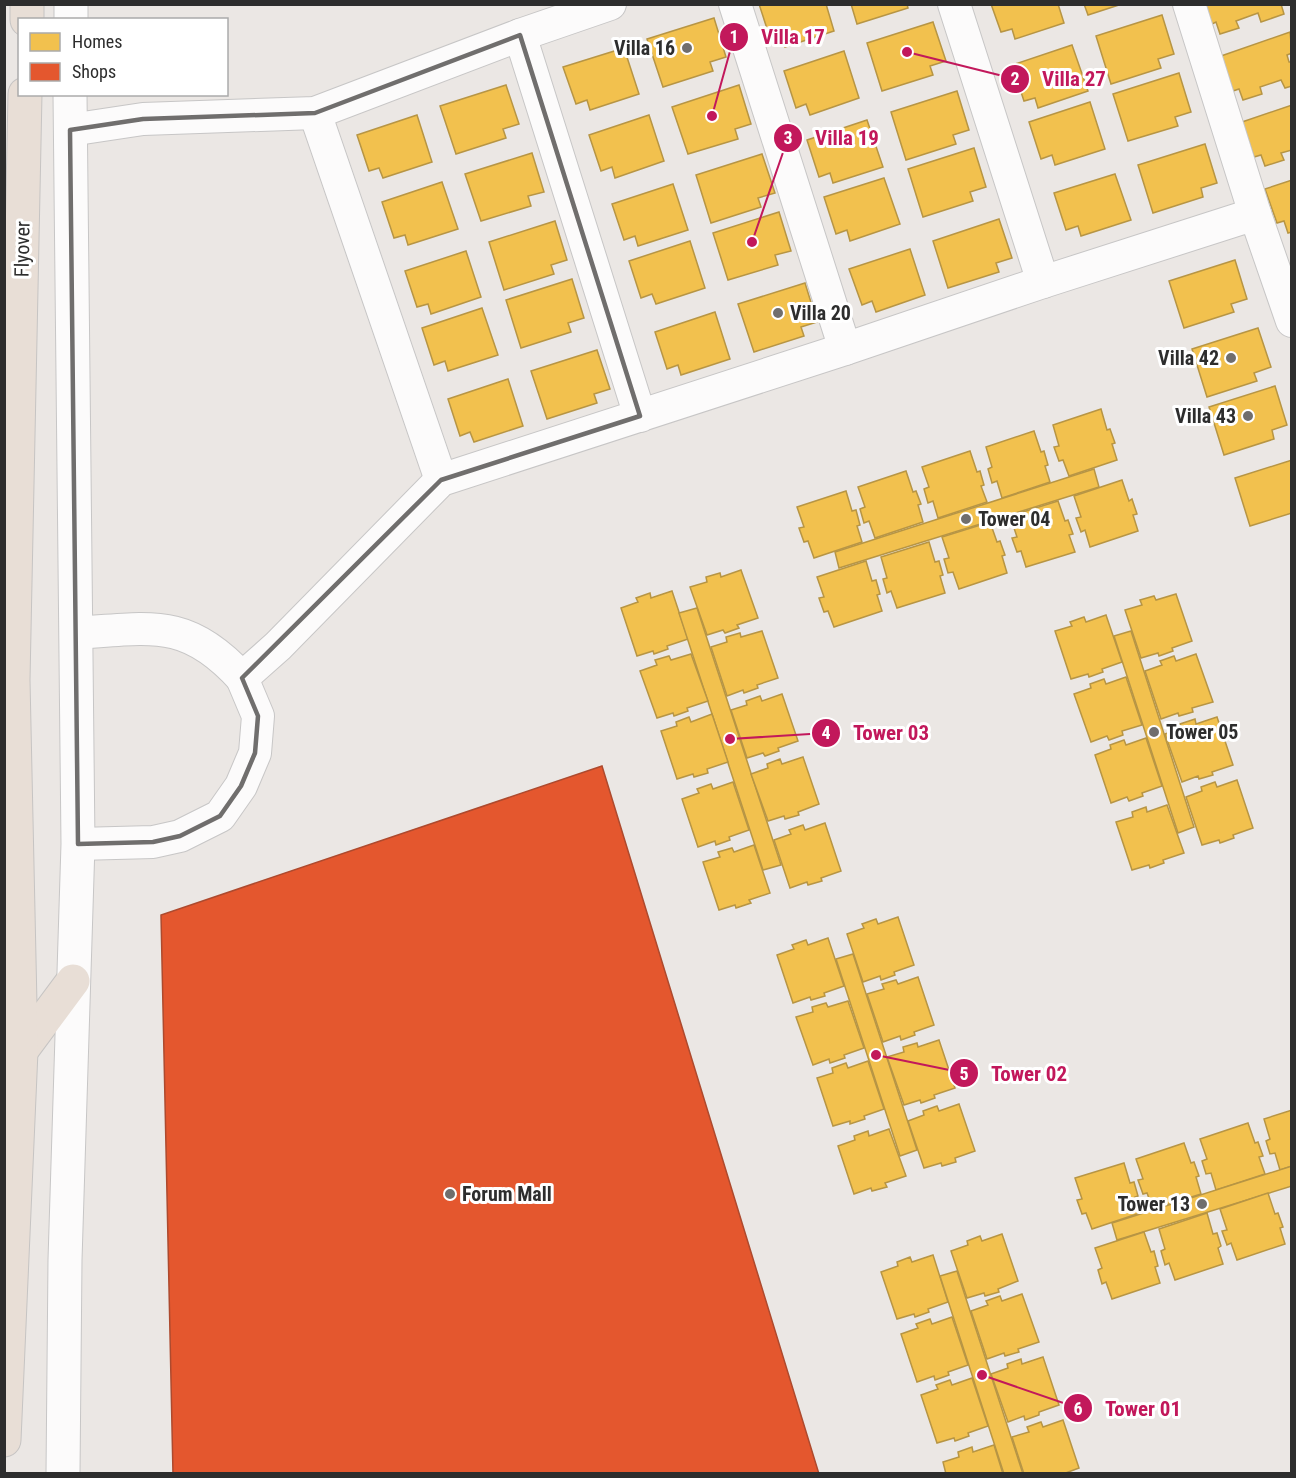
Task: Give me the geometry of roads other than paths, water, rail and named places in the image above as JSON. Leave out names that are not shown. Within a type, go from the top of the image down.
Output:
[{"type":"highway","name":"Flyover","points":[[4,1440],[21,1051],[14,668],[25,96]]},
{"type":"highway","points":[[21,1051],[73,981]]},
{"type":"street","points":[[70,130],[143,119],[315,113],[520,35],[610,4]]},
{"type":"street","points":[[735,4],[845,349]]},
{"type":"street","points":[[954,4],[1042,282]]},
{"type":"street","points":[[1189,4],[1292,321]]},
{"type":"street","points":[[520,35],[640,416]]},
{"type":"street","points":[[63,1473],[65,1260],[78,844],[70,96]]},
{"type":"street","points":[[315,113],[441,480]]},
{"type":"street","points":[[242,678],[278,646],[441,480],[1256,214]]},
{"type":"street","points":[[76,633],[145,628],[171,630],[190,636],[228,662],[242,678],[258,716],[255,753],[242,786],[220,816],[180,836],[153,842],[78,844]]},
{"type":"place","name":"Villa 16","points":[[687,48]]},
{"type":"place","name":"Villa 27","points":[[907,52]]},
{"type":"place","name":"Villa 17","points":[[712,116]]},
{"type":"place","name":"Villa 19","points":[[752,242]]},
{"type":"place","name":"Villa 20","points":[[778,313]]},
{"type":"place","name":"Villa 42","points":[[1231,358]]},
{"type":"place","name":"Villa 43","points":[[1248,416]]},
{"type":"place","name":"Tower 04","points":[[966,519]]},
{"type":"place","name":"Tower 05","points":[[1154,732]]},
{"type":"place","name":"Tower 03","points":[[730,739]]},
{"type":"place","name":"Tower 02","points":[[876,1055]]},
{"type":"place","name":"Forum Mall","points":[[450,1194]]},
{"type":"place","name":"Tower 13","points":[[1202,1204]]},
{"type":"place","name":"Tower 01","points":[[982,1375]]}]
